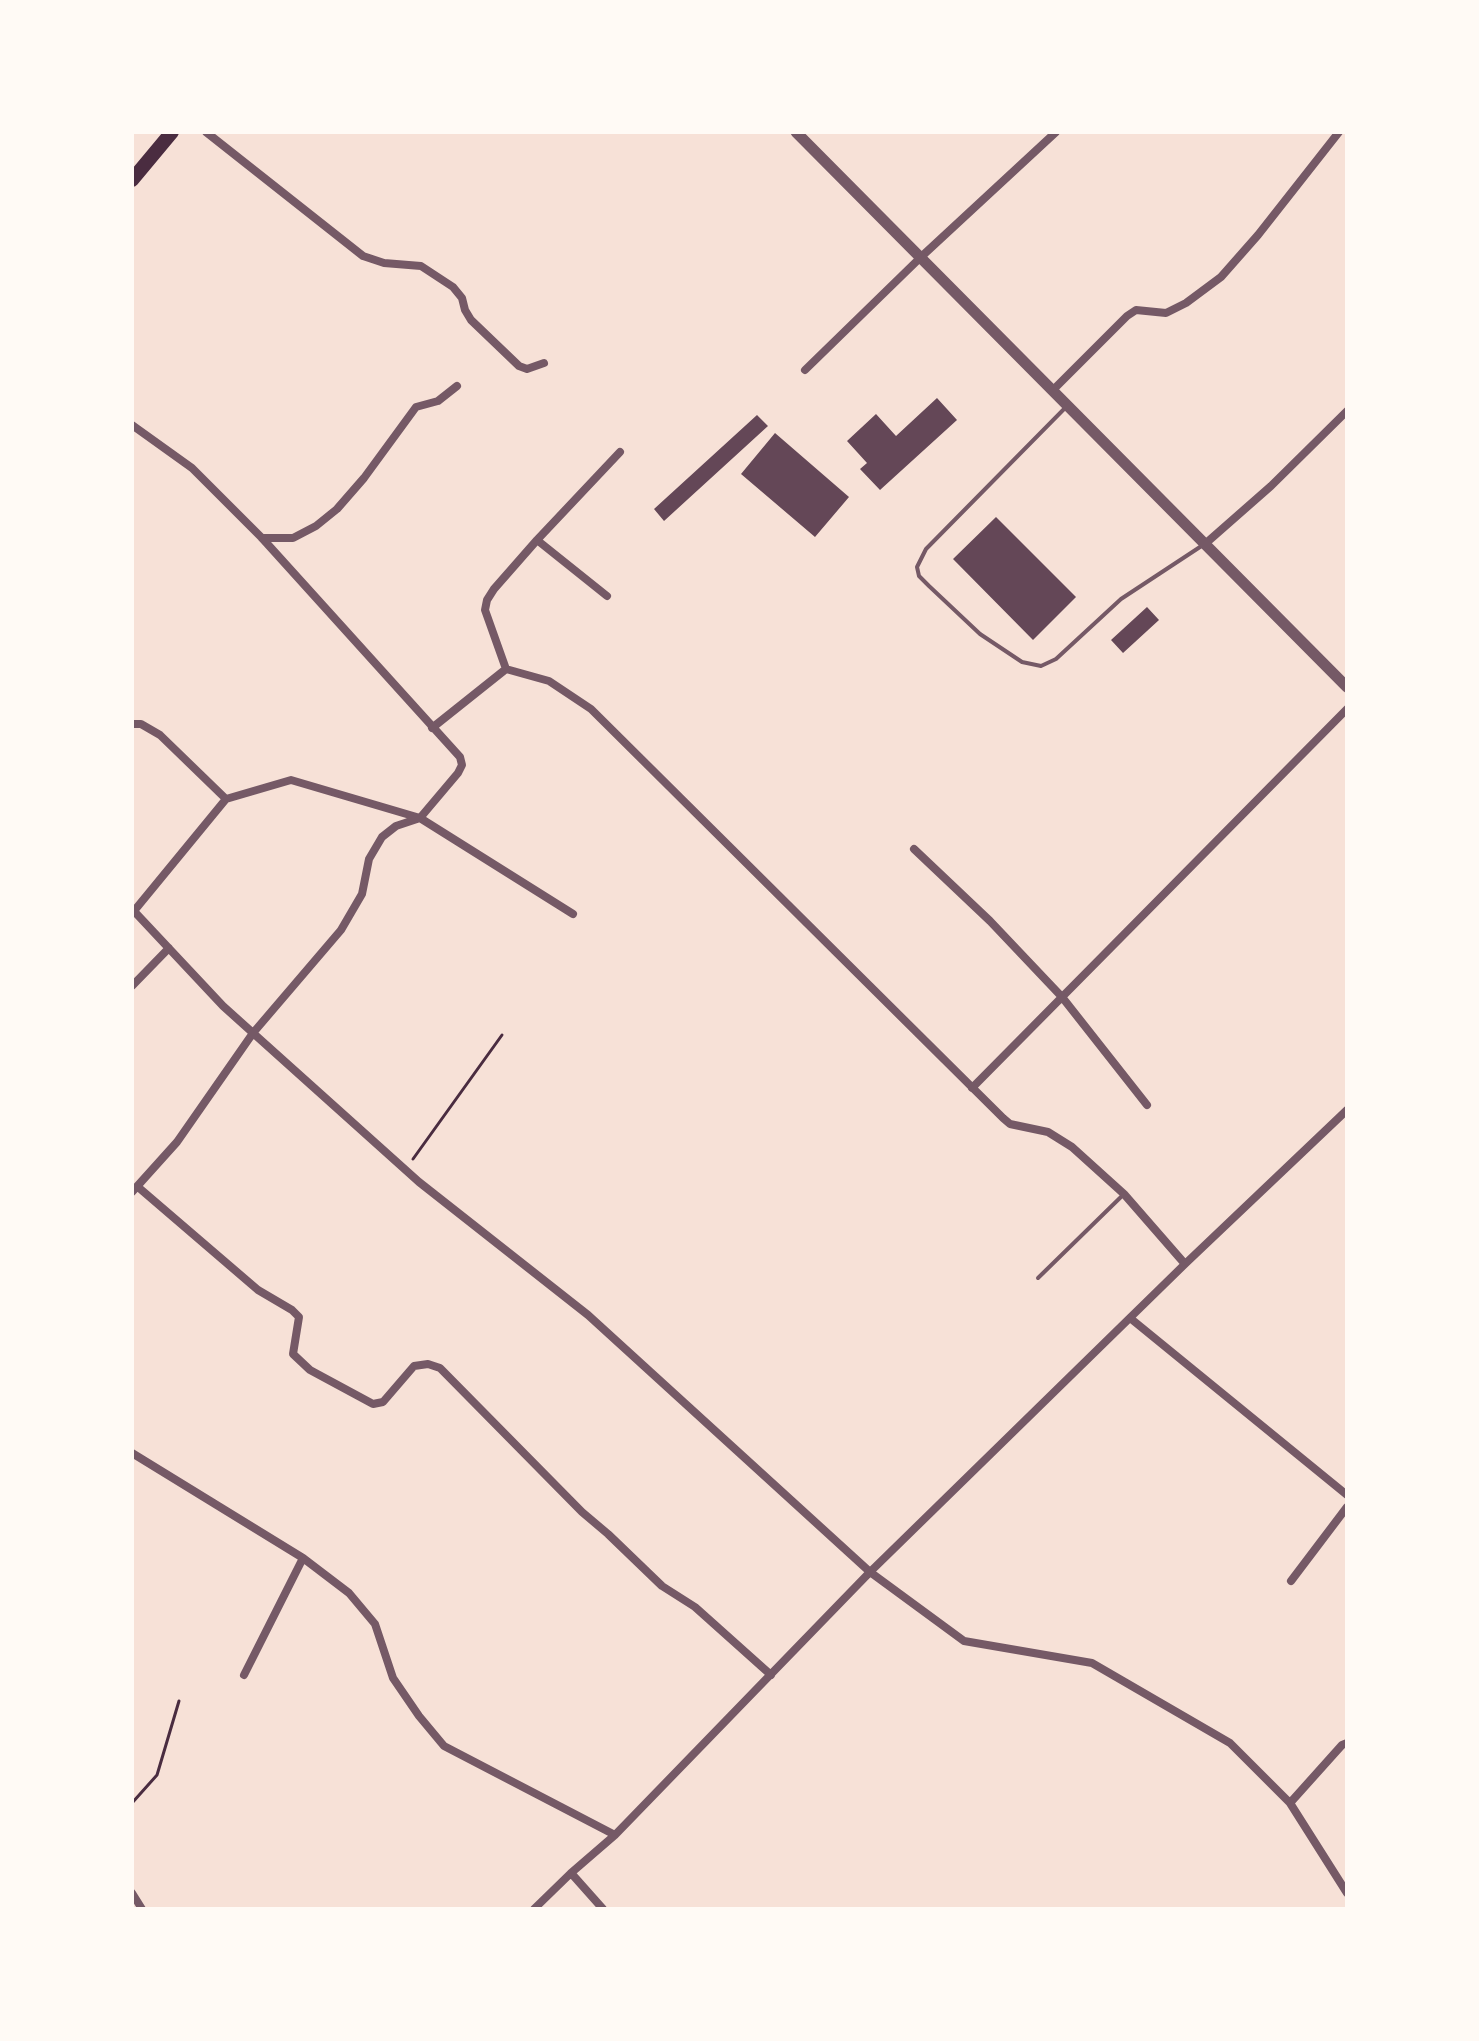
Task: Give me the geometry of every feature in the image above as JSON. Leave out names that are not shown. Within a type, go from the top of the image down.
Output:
[{"type":"main road","points":[[132,180],[172,132]]},
{"type":"street","points":[[206,132],[363,256],[384,263],[421,266],[453,287],[462,298],[471,320],[519,366],[527,369],[544,363]]},
{"type":"street","points":[[796,132],[1347,687]]},
{"type":"street","points":[[805,370],[1056,132]]},
{"type":"street","points":[[1053,390],[1127,316],[1136,310],[1166,313],[1186,303],[1221,277],[1339,132]]},
{"type":"street","points":[[262,538],[293,538],[316,526],[337,509],[364,478],[416,407],[438,401],[457,386]]},
{"type":"street","points":[[1205,544],[1271,486],[1347,411]]},
{"type":"street","points":[[132,425],[192,468],[262,538],[460,757],[462,765],[420,818],[396,826],[382,837],[369,859],[362,894],[341,930],[253,1033],[177,1142],[135,1189],[258,1290],[299,1317],[293,1354],[310,1370],[373,1404],[383,1402],[414,1366],[428,1364],[440,1368],[582,1512],[662,1586],[695,1607],[771,1675]]},
{"type":"street","points":[[506,669],[485,610],[487,600],[537,540],[620,452]]},
{"type":"street","points":[[537,540],[607,596]]},
{"type":"street","points":[[432,728],[506,669]]},
{"type":"street","points":[[506,669],[549,681],[591,709],[1010,1124],[1048,1132],[1072,1147],[1124,1194],[1185,1264]]},
{"type":"street","points":[[972,1088],[1347,709]]},
{"type":"street","points":[[132,724],[141,724],[160,735],[226,799]]},
{"type":"street","points":[[573,914],[420,818],[291,780],[226,799],[133,910],[223,1006],[405,1170],[588,1315],[870,1572],[964,1641],[1092,1663],[1230,1743],[1290,1803],[1347,1893]]},
{"type":"street","points":[[914,849],[990,921],[1062,997],[1147,1105]]},
{"type":"street","points":[[132,986],[169,948]]},
{"type":"street","points":[[534,1909],[615,1835],[870,1572],[1347,1110]]},
{"type":"street","points":[[1130,1318],[1347,1495]]},
{"type":"street","points":[[132,1453],[303,1558],[349,1593],[375,1624],[393,1678],[444,1746],[615,1835]]},
{"type":"street","points":[[1291,1581],[1347,1507]]},
{"type":"street","points":[[244,1675],[303,1558]]},
{"type":"street","points":[[1290,1803],[1347,1743]]},
{"type":"street","points":[[571,1873],[603,1909]]},
{"type":"street","points":[[132,1893],[142,1909]]},
{"type":"lane","points":[[1068,405],[926,549],[917,567],[919,576],[980,634],[1022,662],[1041,666],[1056,659],[1121,599],[1205,544]]},
{"type":"lane","points":[[1038,1278],[1124,1194]]},
{"type":"path","points":[[405,1170],[502,1035]]},
{"type":"path","points":[[132,1803],[157,1775],[179,1701]]},
{"type":"building","points":[[937,398],[957,420],[880,490],[860,469],[867,463],[847,441],[876,414],[896,436]]},
{"type":"building","points":[[757,415],[768,426],[664,521],[654,509]]},
{"type":"building","points":[[775,433],[849,497],[815,537],[741,474]]},
{"type":"building","points":[[996,517],[1076,597],[1033,640],[953,559]]},
{"type":"building","points":[[1147,607],[1159,620],[1123,653],[1111,640]]}]
